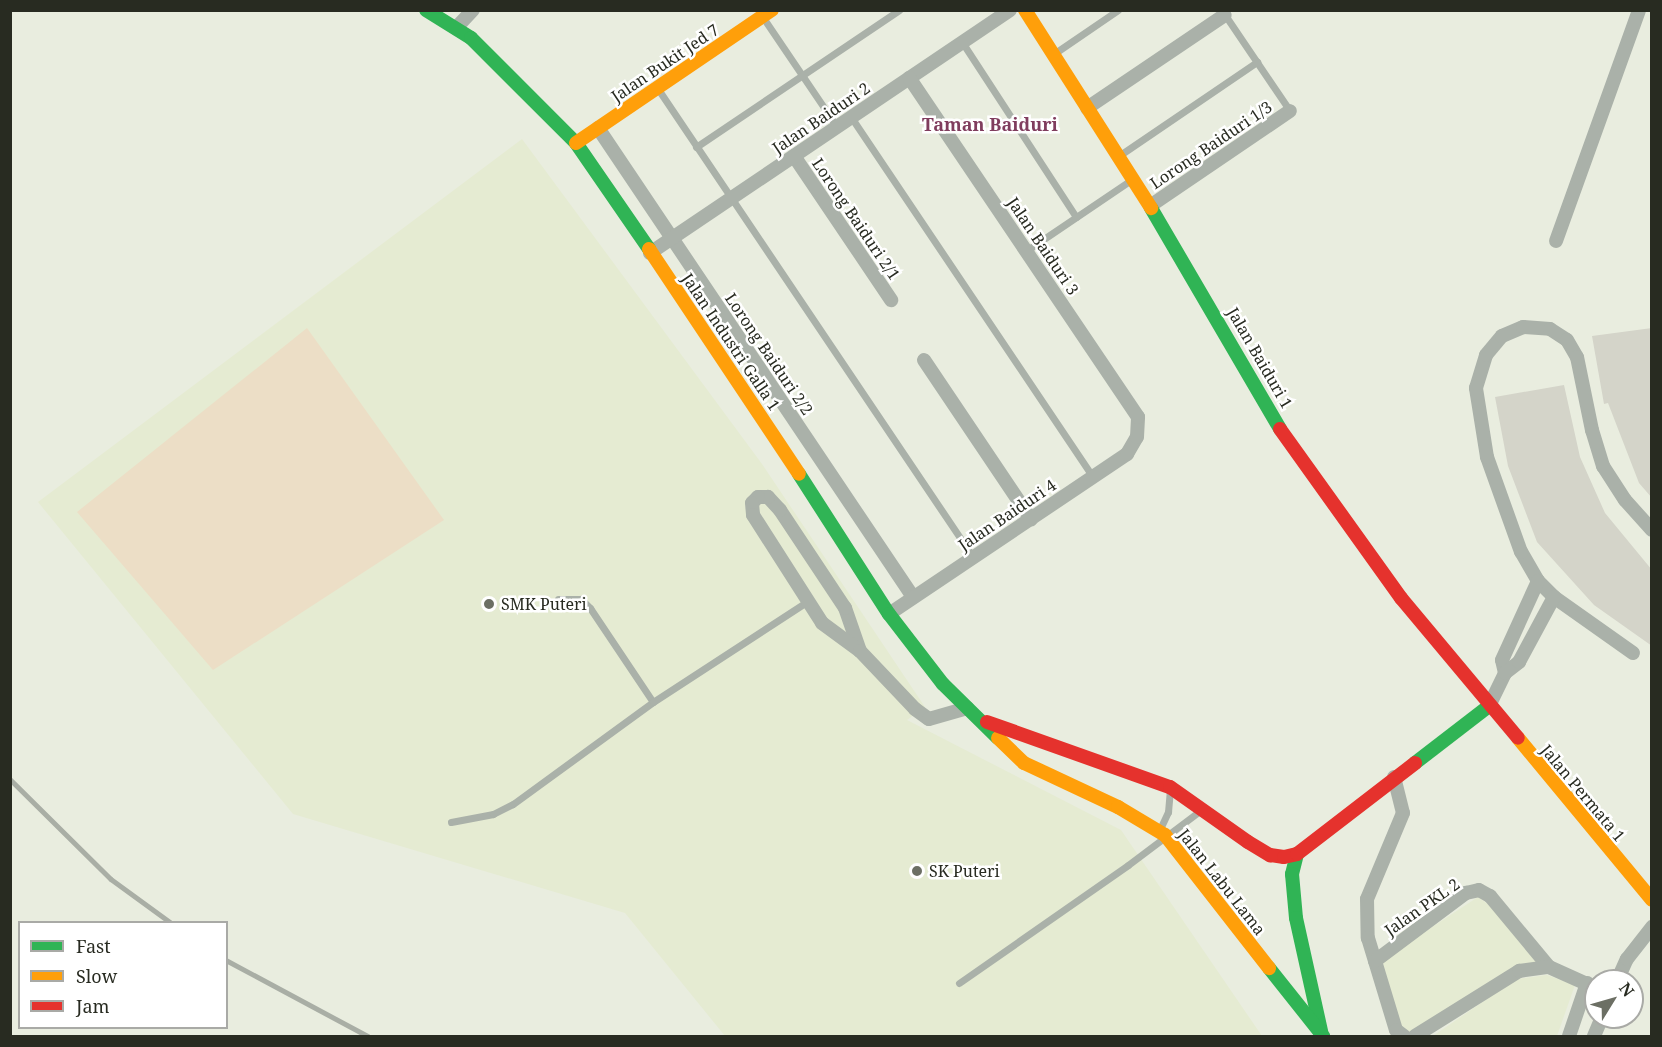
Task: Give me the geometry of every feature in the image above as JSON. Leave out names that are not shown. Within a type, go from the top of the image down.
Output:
[{"type":"main road","name":"Jalan Industri Galla 1","points":[[426,10],[456,28],[501,65],[576,143],[753,402],[916,654],[979,720]]},
{"type":"main road","name":"Jalan Baiduri 1","points":[[1025,10],[1150,206],[1297,457],[1401,598],[1489,706]]},
{"type":"main road","name":"Jalan Bukit Jed 7","points":[[576,143],[768,14]]},
{"type":"main road","points":[[979,720],[1170,787],[1270,855],[1297,854],[1489,706]]},
{"type":"main road","name":"Jalan Permata 1","points":[[1489,706],[1652,900]]},
{"type":"main road","name":"Jalan Labu Lama","points":[[979,720],[1024,763],[1162,833],[1322,1036]]},
{"type":"main road","points":[[1297,854],[1292,874],[1296,918],[1322,1036]]},
{"type":"street","points":[[456,28],[473,10]]},
{"type":"street","name":"Jalan Baiduri 2","points":[[650,253],[1010,10]]},
{"type":"street","points":[[1556,241],[1639,10]]},
{"type":"street","points":[[1088,108],[1223,13]]},
{"type":"street","name":"Jalan Baiduri 3","points":[[909,78],[1137,417],[1137,437]]},
{"type":"street","name":"Lorong Baiduri 1/3","points":[[1150,206],[1290,111]]},
{"type":"street","name":"Lorong Baiduri 2/2","points":[[598,128],[913,597]]},
{"type":"street","name":"Lorong Baiduri 2/1","points":[[794,156],[891,300]]},
{"type":"street","points":[[1633,653],[1554,597],[1538,581],[1521,552],[1487,458],[1476,388],[1486,355],[1502,336],[1523,327],[1550,329],[1567,340],[1577,357],[1592,430],[1603,466],[1625,500],[1652,530]]},
{"type":"street","points":[[924,360],[1030,519]]},
{"type":"street","name":"Jalan Baiduri 4","points":[[889,614],[1127,454],[1137,437]]},
{"type":"street","points":[[860,651],[845,609],[780,510],[768,497],[758,496],[752,503],[753,515],[822,623],[860,651],[915,709],[929,718],[967,708]]},
{"type":"street","points":[[1504,673],[1502,660],[1538,581]]},
{"type":"street","points":[[1489,706],[1504,673],[1519,662],[1554,597]]},
{"type":"street","points":[[1394,777],[1404,813],[1367,899],[1368,938],[1396,1030],[1404,1036]]},
{"type":"street","name":"Jalan PKL 2","points":[[1375,961],[1466,893],[1479,890],[1490,896],[1549,966],[1584,981]]},
{"type":"street","points":[[1622,969],[1627,959],[1652,927]]},
{"type":"street","points":[[1415,1036],[1519,971],[1549,966]]},
{"type":"street","points":[[1569,1036],[1584,1003]]},
{"type":"lane","points":[[696,147],[899,10]]},
{"type":"lane","points":[[1053,54],[1118,10]]},
{"type":"lane","points":[[1223,13],[1290,111]]},
{"type":"lane","points":[[768,14],[802,76],[837,127]]},
{"type":"lane","points":[[962,42],[1077,217]]},
{"type":"lane","points":[[1118,156],[1257,62]]},
{"type":"lane","points":[[657,88],[973,557]]},
{"type":"lane","points":[[851,117],[1093,477]]},
{"type":"lane","points":[[1026,251],[1133,179]]},
{"type":"lane","points":[[558,599],[581,599],[590,608],[653,702]]},
{"type":"lane","points":[[451,822],[493,814],[513,804],[653,702],[808,601]]},
{"type":"lane","points":[[1162,833],[1168,812],[1170,787]]},
{"type":"lane","points":[[959,983],[1146,852],[1162,833],[1203,808]]},
{"type":"shaded area","name":"SMK Puteri","points":[[522,139],[762,464],[925,707],[907,720],[1121,830],[1262,1036],[725,1036],[625,913],[293,814],[38,502]]},
{"type":"shaded area","points":[[307,328],[444,520],[213,670],[77,512]]},
{"type":"shaded area","points":[[1478,897],[1495,909],[1538,962],[1412,1035],[1399,1027],[1380,961]]},
{"type":"shaded area","points":[[1547,975],[1575,985],[1557,1036],[1433,1036],[1516,979]]},
{"type":"building","points":[[1652,328],[1652,498],[1639,483],[1608,403],[1604,404],[1592,336]]},
{"type":"building","points":[[1564,385],[1580,457],[1605,513],[1652,570],[1652,646],[1594,605],[1537,542],[1508,466],[1495,397]]},
{"type":"railway","points":[[10,779],[111,879],[169,921]]},
{"type":"railway","points":[[228,961],[368,1036]]},
{"type":"traffic: fast","points":[[426,10],[471,38],[576,143],[649,249]]},
{"type":"traffic: fast","points":[[1151,208],[1280,429]]},
{"type":"traffic: fast","points":[[799,474],[889,614],[943,684],[998,738]]},
{"type":"traffic: fast","points":[[1415,763],[1489,706]]},
{"type":"traffic: fast","points":[[1297,854],[1292,874],[1296,918],[1321,1031]]},
{"type":"traffic: fast","points":[[1269,968],[1323,1036]]},
{"type":"traffic: slow","points":[[576,143],[772,10]]},
{"type":"traffic: slow","points":[[1025,10],[1151,208]]},
{"type":"traffic: slow","points":[[649,249],[799,474]]},
{"type":"traffic: slow","points":[[998,738],[1024,763],[1118,807],[1165,835],[1269,968]]},
{"type":"traffic: slow","points":[[1518,738],[1652,900]]},
{"type":"traffic: jam","points":[[1280,429],[1401,598],[1518,738]]},
{"type":"traffic: jam","points":[[987,722],[1170,787],[1248,842],[1270,855],[1284,857],[1297,854],[1415,763]]},
{"type":"place","name":"SMK Puteri","points":[[489,604]]},
{"type":"place","name":"SK Puteri","points":[[917,871]]},
{"type":"district","name":"Taman Baiduri","points":[[990,124]]}]
